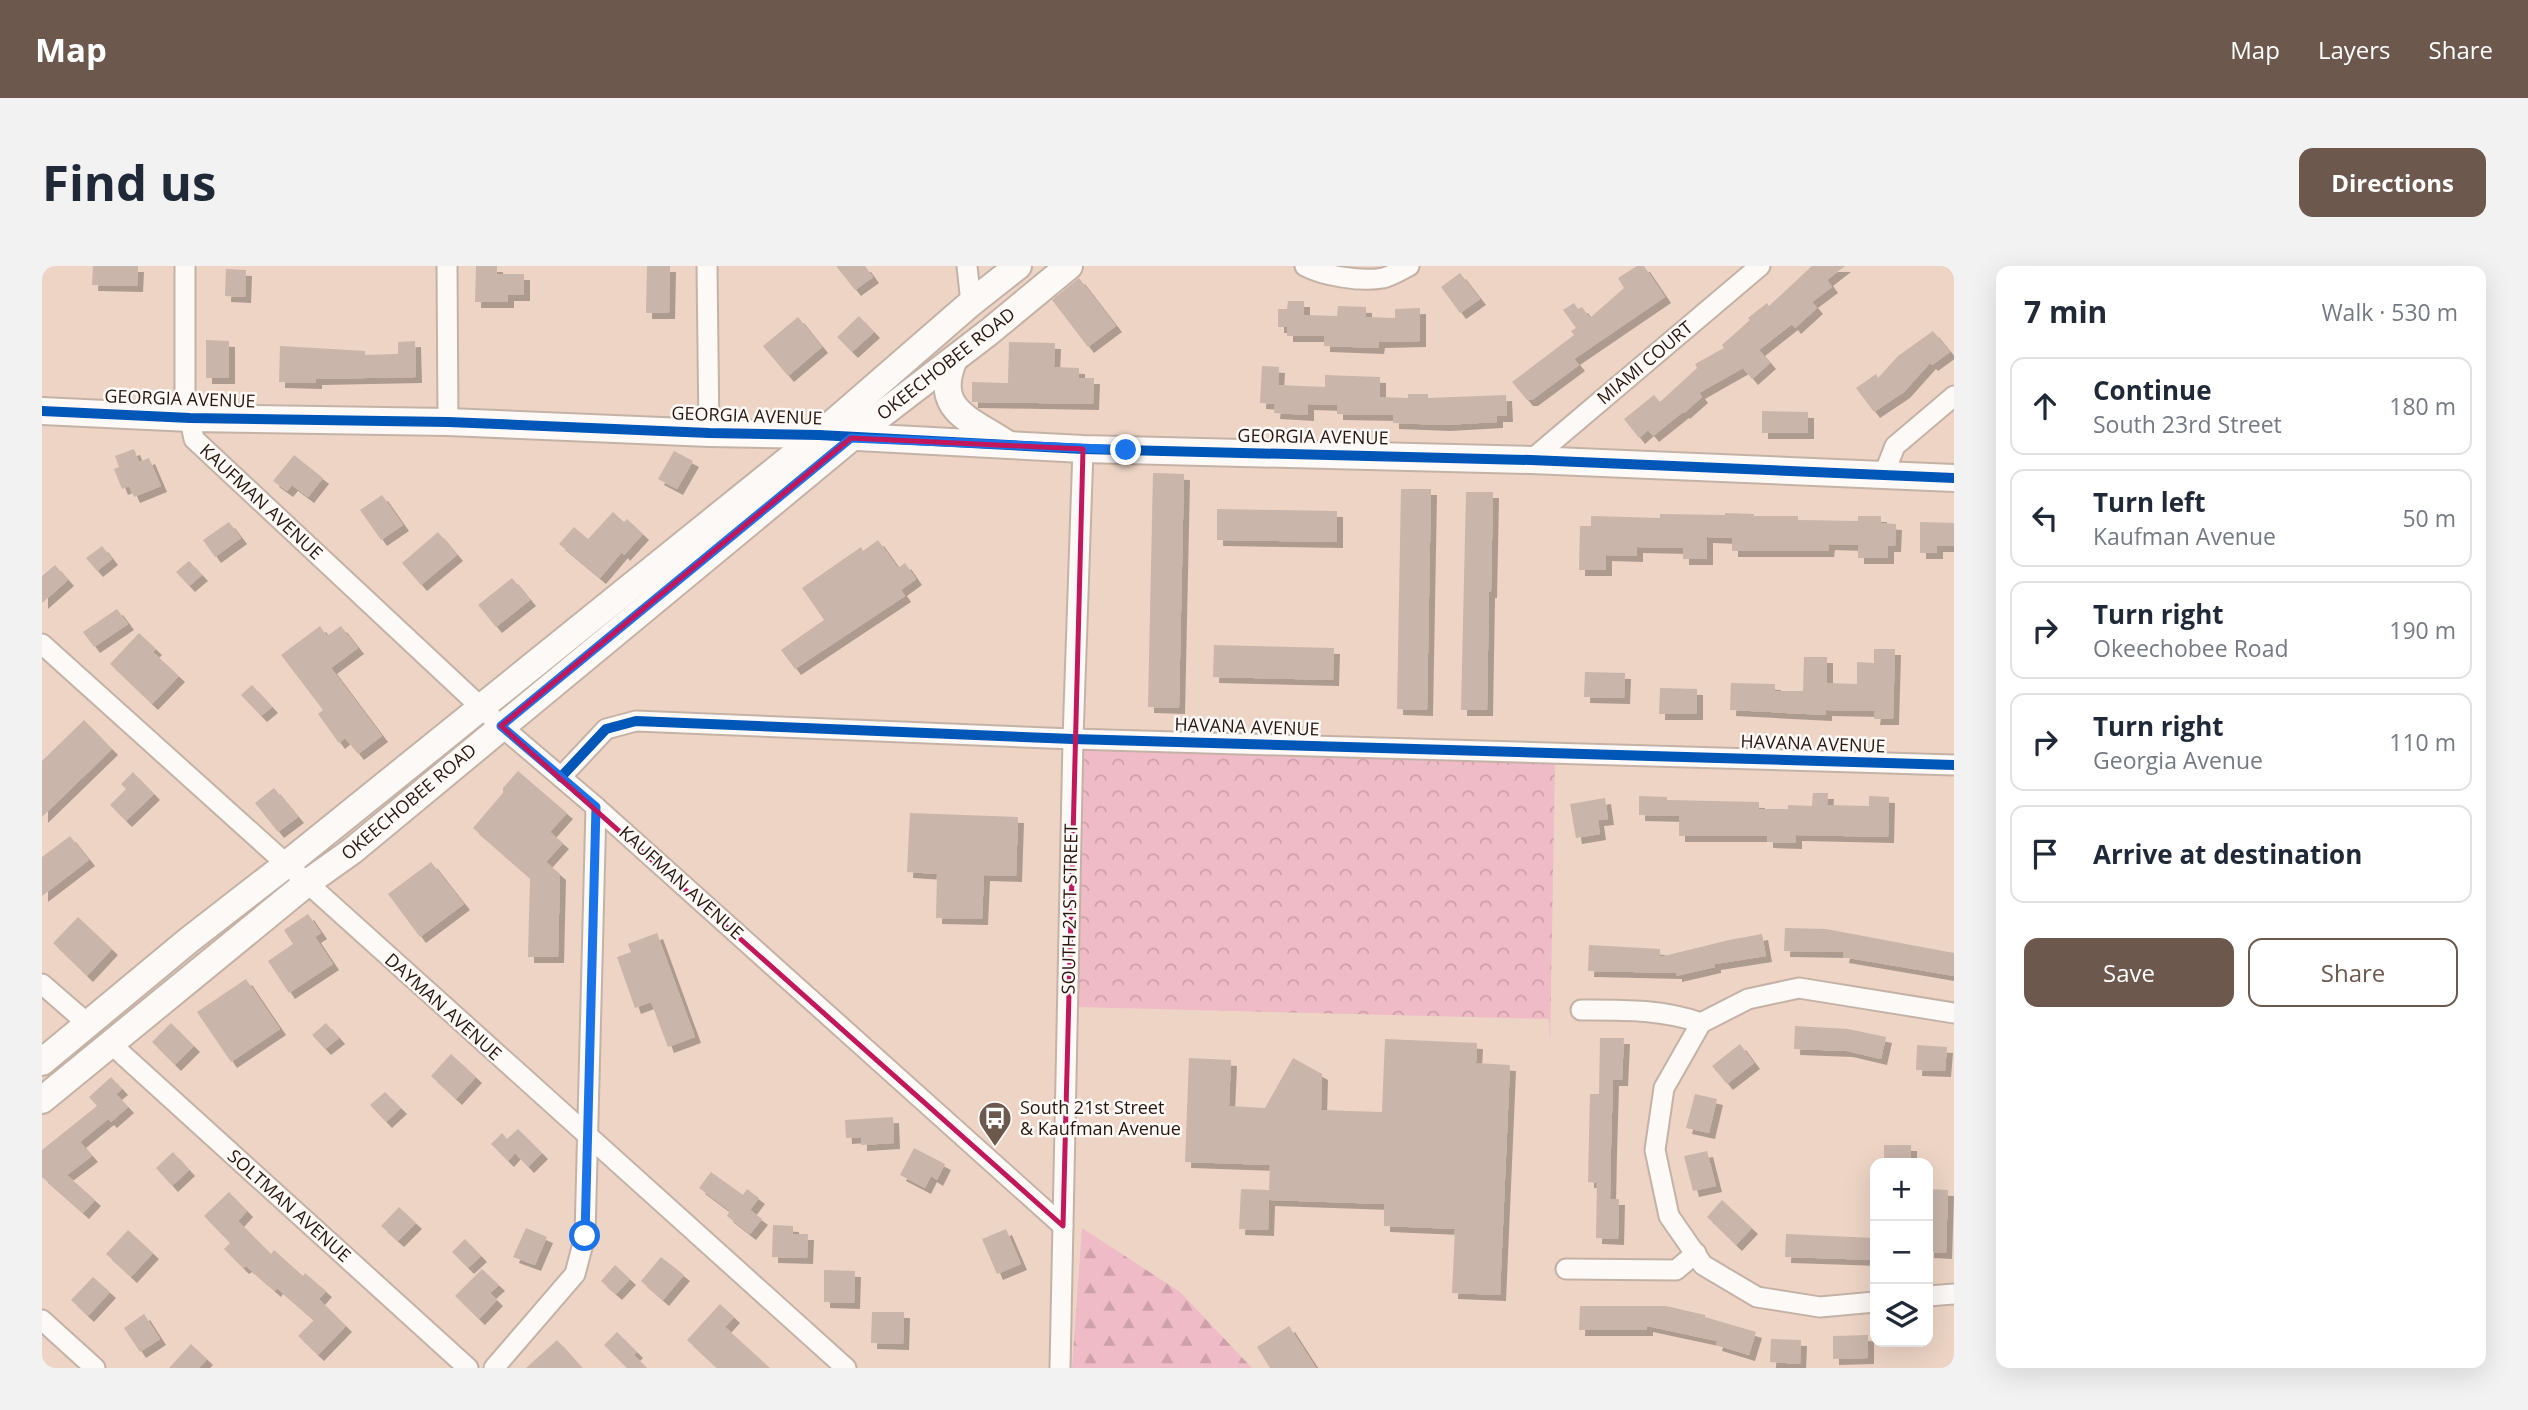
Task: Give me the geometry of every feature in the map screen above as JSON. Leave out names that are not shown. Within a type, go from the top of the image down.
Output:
[{"type":"main road","name":"OKEECHOBEE ROAD","points":[[42,1062],[189,940],[818,435],[1018,266]]},
{"type":"main road","name":"OKEECHOBEE ROAD","points":[[42,1100],[307,883],[352,851],[851,438],[1069,266]]},
{"type":"main road","points":[[954,359],[946,385],[946,394],[953,405],[1009,445]]},
{"type":"main road","name":"GEORGIA AVENUE","points":[[42,411],[190,418],[448,422],[818,435],[1083,449],[1531,460],[1954,478]]},
{"type":"main road","points":[[719,433],[755,446],[763,455],[761,481]]},
{"type":"street","name":"KAUFMAN AVENUE","points":[[185,266],[185,396],[194,439],[501,726],[596,807],[1063,1226]]},
{"type":"street","points":[[447,266],[448,422]]},
{"type":"street","points":[[707,266],[719,433]]},
{"type":"street","points":[[967,266],[971,303]]},
{"type":"street","points":[[1305,266],[1316,272],[1338,277],[1383,278],[1409,266]]},
{"type":"street","name":"MIAMI COURT","points":[[1531,460],[1760,266]]},
{"type":"street","points":[[1884,474],[1895,446],[1954,396]]},
{"type":"street","name":"SOUTH 21ST STREET","points":[[1060,1368],[1073,739],[1083,449]]},
{"type":"street","name":"DAYMAN AVENUE","points":[[42,643],[846,1368]]},
{"type":"street","name":"HAVANA AVENUE","points":[[561,777],[606,729],[636,721],[1073,739],[1954,765]]},
{"type":"street","points":[[494,1368],[575,1274],[585,1236],[596,807]]},
{"type":"street","points":[[42,985],[88,1024]]},
{"type":"street","points":[[1870,1302],[1820,1307],[1757,1297],[1703,1265],[1669,1216],[1655,1150],[1664,1088],[1701,1023],[1748,999],[1799,988],[1954,1013]]},
{"type":"street","points":[[1581,1010],[1641,1010],[1678,1015],[1701,1023]]},
{"type":"street","name":"SOLTMAN AVENUE","points":[[111,1045],[468,1368]]},
{"type":"street","points":[[1566,1269],[1675,1270],[1696,1253]]},
{"type":"street","points":[[1933,1296],[1954,1294]]},
{"type":"street","points":[[42,1320],[95,1368]]},
{"type":"highlighted area","points":[[851,438],[1083,449],[1063,1226],[501,726]]},
{"type":"green space","points":[[1081,749],[1555,763],[1550,1044],[1549,1019],[1076,1007]]},
{"type":"green space","points":[[1082,1228],[1180,1292],[1252,1368],[1072,1368]]},
{"type":"building","points":[[93,266],[138,266],[137,286],[92,285]]},
{"type":"building","points":[[476,266],[497,266],[497,274],[524,274],[524,295],[508,295],[508,302],[475,302]]},
{"type":"building","points":[[647,266],[670,266],[669,313],[646,313]]},
{"type":"building","points":[[836,266],[865,266],[873,277],[855,290]]},
{"type":"building","points":[[1637,266],[1644,266],[1665,297],[1574,359],[1579,365],[1532,400],[1527,400],[1512,382],[1574,335],[1571,331],[1576,328],[1563,310],[1574,303],[1578,309],[1582,307],[1590,318],[1624,288],[1618,278]]},
{"type":"building","points":[[1812,266],[1845,266],[1827,280],[1832,287],[1812,302],[1817,308],[1795,328],[1792,324],[1759,350],[1770,363],[1752,379],[1743,368],[1699,393],[1702,397],[1684,413],[1653,436],[1648,430],[1639,438],[1624,419],[1654,395],[1660,402],[1697,368],[1695,364],[1724,348],[1722,345],[1750,320],[1748,318],[1767,303],[1769,306]]},
{"type":"building","points":[[226,269],[246,270],[245,297],[225,296]]},
{"type":"building","points":[[1460,273],[1480,299],[1460,313],[1441,287]]},
{"type":"building","points":[[1079,278],[1116,326],[1088,347],[1052,300]]},
{"type":"building","points":[[1288,301],[1304,301],[1304,315],[1337,316],[1338,306],[1366,307],[1366,317],[1395,318],[1395,309],[1420,308],[1420,341],[1379,342],[1378,348],[1324,346],[1324,336],[1287,336],[1287,327],[1278,327],[1278,309],[1287,309]]},
{"type":"building","points":[[859,316],[874,332],[852,352],[837,337]]},
{"type":"building","points":[[798,317],[822,347],[788,376],[763,346]]},
{"type":"building","points":[[1933,331],[1950,352],[1932,365],[1930,363],[1904,392],[1874,412],[1856,388],[1876,374],[1878,378],[1898,356]]},
{"type":"building","points":[[206,340],[229,341],[229,378],[206,378]]},
{"type":"building","points":[[415,341],[416,377],[316,379],[316,383],[279,382],[280,346],[365,351],[365,355],[398,354],[398,342]]},
{"type":"building","points":[[1009,342],[1055,343],[1054,367],[1079,368],[1079,378],[1094,378],[1093,404],[972,402],[972,382],[1008,383]]},
{"type":"building","points":[[1262,366],[1279,367],[1278,385],[1325,387],[1325,375],[1380,377],[1380,397],[1408,398],[1408,394],[1428,394],[1428,398],[1506,395],[1507,416],[1497,416],[1497,422],[1444,425],[1393,423],[1393,415],[1337,414],[1337,405],[1308,404],[1308,415],[1274,413],[1275,404],[1260,403]]},
{"type":"building","points":[[1762,411],[1808,412],[1808,433],[1762,433]]},
{"type":"building","points":[[134,449],[139,462],[149,458],[161,486],[134,497],[129,486],[122,489],[114,469],[119,467],[115,456]]},
{"type":"building","points":[[674,451],[693,461],[677,489],[658,479]]},
{"type":"building","points":[[294,455],[323,478],[308,497],[292,485],[287,491],[273,481]]},
{"type":"building","points":[[1153,473],[1184,474],[1179,708],[1148,707]]},
{"type":"building","points":[[1401,489],[1431,489],[1427,710],[1397,709]]},
{"type":"building","points":[[1466,492],[1493,492],[1487,710],[1461,710]]},
{"type":"building","points":[[382,495],[403,525],[381,540],[360,510]]},
{"type":"building","points":[[1217,509],[1337,511],[1337,542],[1217,540]]},
{"type":"building","points":[[613,512],[624,522],[627,519],[643,534],[624,555],[622,552],[600,578],[559,544],[574,527],[588,539]]},
{"type":"building","points":[[1660,514],[1798,516],[1798,520],[1858,521],[1858,516],[1881,516],[1881,523],[1896,524],[1895,546],[1888,546],[1888,558],[1858,558],[1858,545],[1829,544],[1828,551],[1732,551],[1732,538],[1707,537],[1707,559],[1683,559],[1683,548],[1637,547],[1637,556],[1606,555],[1606,570],[1579,570],[1580,526],[1591,526],[1591,516],[1660,518]]},
{"type":"building","points":[[229,522],[241,538],[215,557],[203,540]]},
{"type":"building","points":[[1920,522],[1954,523],[1954,546],[1937,546],[1937,553],[1920,553]]},
{"type":"building","points":[[438,532],[457,555],[421,585],[402,563]]},
{"type":"building","points":[[878,540],[898,568],[905,563],[916,579],[901,590],[905,596],[795,669],[781,650],[824,620],[802,588],[861,547],[863,551]]},
{"type":"building","points":[[102,546],[112,559],[97,571],[86,558]]},
{"type":"building","points":[[189,561],[202,575],[189,586],[176,572]]},
{"type":"building","points":[[55,565],[68,580],[42,603],[42,576]]},
{"type":"building","points":[[512,578],[530,600],[496,627],[478,605]]},
{"type":"building","points":[[117,609],[128,624],[94,647],[83,632]]},
{"type":"building","points":[[320,626],[327,636],[341,626],[358,648],[331,668],[382,736],[358,754],[345,738],[339,743],[318,714],[323,710],[281,655]]},
{"type":"building","points":[[139,633],[156,649],[153,652],[179,676],[152,704],[110,664]]},
{"type":"building","points":[[1214,645],[1334,648],[1333,680],[1213,677]]},
{"type":"building","points":[[1874,649],[1895,649],[1893,719],[1874,719],[1875,711],[1826,710],[1826,715],[1730,710],[1731,683],[1775,684],[1775,691],[1803,691],[1804,657],[1827,657],[1827,683],[1857,684],[1857,662],[1874,663]]},
{"type":"building","points":[[1585,672],[1625,673],[1624,698],[1584,697]]},
{"type":"building","points":[[252,685],[272,707],[261,716],[241,695]]},
{"type":"building","points":[[1660,688],[1697,689],[1697,714],[1659,714]]},
{"type":"building","points":[[84,720],[112,749],[42,817],[42,761]]},
{"type":"building","points":[[518,771],[567,813],[550,832],[563,843],[546,862],[560,874],[558,957],[528,957],[530,878],[473,828]]},
{"type":"building","points":[[133,772],[154,794],[126,821],[110,805],[126,789],[121,784]]},
{"type":"building","points":[[274,788],[298,817],[278,832],[255,803]]},
{"type":"building","points":[[1813,793],[1828,793],[1827,805],[1869,806],[1869,796],[1889,797],[1888,837],[1796,835],[1796,843],[1767,842],[1767,836],[1679,836],[1679,816],[1639,815],[1639,796],[1667,797],[1667,800],[1759,802],[1759,809],[1788,809],[1788,805],[1812,806]]},
{"type":"building","points":[[1605,798],[1608,819],[1598,820],[1600,834],[1576,838],[1570,804]]},
{"type":"building","points":[[910,813],[1018,817],[1016,876],[984,875],[982,919],[936,918],[937,874],[907,872]]},
{"type":"building","points":[[70,836],[89,860],[42,896],[42,857]]},
{"type":"building","points":[[431,862],[464,904],[420,937],[388,894]]},
{"type":"building","points":[[308,914],[321,933],[315,937],[333,964],[289,993],[268,961],[293,944],[284,930]]},
{"type":"building","points":[[78,917],[112,949],[87,976],[53,943]]},
{"type":"building","points":[[1785,928],[1826,929],[1954,953],[1954,976],[1843,957],[1844,952],[1784,951]]},
{"type":"building","points":[[657,933],[695,1037],[668,1047],[651,1002],[635,1008],[617,957],[631,952],[628,944]]},
{"type":"building","points":[[1762,934],[1766,956],[1715,964],[1715,967],[1676,976],[1676,973],[1588,971],[1589,945],[1660,949],[1660,957]]},
{"type":"building","points":[[246,979],[280,1029],[231,1062],[197,1012]]},
{"type":"building","points":[[171,1023],[194,1046],[175,1065],[152,1042]]},
{"type":"building","points":[[326,1023],[339,1038],[325,1049],[312,1035]]},
{"type":"building","points":[[1795,1026],[1848,1029],[1886,1037],[1881,1059],[1847,1051],[1794,1049]]},
{"type":"building","points":[[1600,1038],[1624,1038],[1622,1080],[1613,1080],[1610,1199],[1619,1199],[1618,1239],[1596,1238],[1597,1183],[1588,1182],[1590,1094],[1599,1094]]},
{"type":"building","points":[[1385,1039],[1477,1043],[1476,1063],[1510,1065],[1500,1295],[1452,1293],[1455,1229],[1384,1226],[1384,1204],[1269,1200],[1268,1230],[1239,1229],[1241,1189],[1269,1190],[1270,1165],[1185,1162],[1189,1058],[1231,1060],[1229,1106],[1265,1108],[1293,1058],[1322,1074],[1321,1110],[1382,1112]]},
{"type":"building","points":[[1740,1044],[1754,1063],[1727,1084],[1712,1066]]},
{"type":"building","points":[[1917,1045],[1947,1047],[1945,1071],[1916,1070]]},
{"type":"building","points":[[451,1054],[476,1077],[456,1099],[431,1076]]},
{"type":"building","points":[[111,1077],[122,1089],[116,1094],[128,1107],[111,1122],[108,1119],[80,1142],[92,1156],[67,1175],[95,1200],[83,1213],[42,1177],[42,1150],[97,1106],[89,1097]]},
{"type":"building","points":[[385,1092],[401,1108],[386,1122],[370,1105]]},
{"type":"building","points":[[1695,1094],[1717,1099],[1709,1133],[1686,1128]]},
{"type":"building","points":[[893,1117],[894,1143],[861,1145],[861,1137],[846,1138],[845,1120]]},
{"type":"building","points":[[518,1129],[542,1153],[528,1167],[515,1153],[508,1161],[491,1144],[502,1133],[507,1139]]},
{"type":"building","points":[[1884,1145],[1911,1145],[1911,1158],[1884,1158]]},
{"type":"building","points":[[914,1148],[945,1164],[937,1180],[931,1176],[925,1188],[900,1175]]},
{"type":"building","points":[[1707,1151],[1716,1186],[1693,1191],[1684,1156]]},
{"type":"building","points":[[173,1152],[189,1170],[172,1186],[156,1168]]},
{"type":"building","points":[[711,1172],[743,1195],[747,1189],[759,1198],[750,1210],[762,1219],[750,1234],[727,1216],[730,1211],[699,1188]]},
{"type":"building","points":[[1933,1189],[1948,1190],[1946,1253],[1933,1252]]},
{"type":"building","points":[[229,1192],[247,1211],[238,1221],[271,1254],[274,1250],[303,1276],[305,1273],[326,1291],[319,1299],[346,1326],[318,1355],[298,1336],[314,1320],[277,1288],[275,1291],[246,1266],[243,1268],[224,1249],[230,1243],[204,1216]]},
{"type":"building","points":[[1722,1200],[1752,1228],[1736,1245],[1707,1217]]},
{"type":"building","points":[[399,1207],[416,1223],[398,1241],[381,1226]]},
{"type":"building","points":[[773,1225],[793,1226],[793,1234],[808,1234],[807,1258],[772,1257]]},
{"type":"building","points":[[526,1228],[547,1237],[535,1265],[513,1257]]},
{"type":"building","points":[[1006,1229],[1021,1264],[997,1274],[982,1239]]},
{"type":"building","points":[[128,1230],[153,1253],[131,1277],[106,1254]]},
{"type":"building","points":[[1786,1234],[1870,1238],[1870,1260],[1785,1257]]},
{"type":"building","points":[[465,1239],[481,1256],[468,1268],[452,1252]]},
{"type":"building","points":[[661,1257],[684,1275],[663,1300],[641,1281]]},
{"type":"building","points":[[615,1265],[630,1279],[616,1294],[601,1281]]},
{"type":"building","points":[[482,1269],[499,1285],[490,1293],[497,1300],[479,1319],[455,1296]]},
{"type":"building","points":[[824,1270],[855,1271],[854,1303],[824,1302]]},
{"type":"building","points":[[93,1277],[110,1292],[88,1316],[71,1300]]},
{"type":"building","points":[[720,1304],[734,1317],[725,1327],[770,1368],[717,1368],[687,1340]]},
{"type":"building","points":[[1580,1306],[1666,1306],[1705,1315],[1756,1332],[1749,1355],[1716,1345],[1717,1341],[1647,1326],[1647,1330],[1579,1330]]},
{"type":"building","points":[[872,1312],[904,1312],[903,1344],[871,1343]]},
{"type":"building","points":[[144,1314],[160,1339],[140,1352],[124,1328]]},
{"type":"building","points":[[1289,1326],[1316,1368],[1270,1368],[1257,1347]]},
{"type":"building","points":[[617,1332],[637,1352],[634,1355],[647,1368],[627,1368],[604,1345]]},
{"type":"building","points":[[1868,1335],[1868,1358],[1833,1359],[1833,1336]]},
{"type":"building","points":[[1771,1339],[1801,1340],[1800,1364],[1770,1362]]},
{"type":"building","points":[[557,1340],[582,1368],[526,1368]]},
{"type":"building","points":[[191,1344],[207,1359],[199,1368],[169,1368]]},
{"type":"cycle path","points":[[42,411],[190,418],[448,422],[819,435],[1083,449],[1531,460],[1954,478]]},
{"type":"cycle path","points":[[561,777],[606,729],[636,721],[1073,739],[1954,765]]},
{"type":"place","name":"South 21st Street & Kaufman Avenue","points":[[995,1148]]},
{"type":"route","points":[[585,1236],[596,807],[501,726],[851,438],[1126,450]]}]
